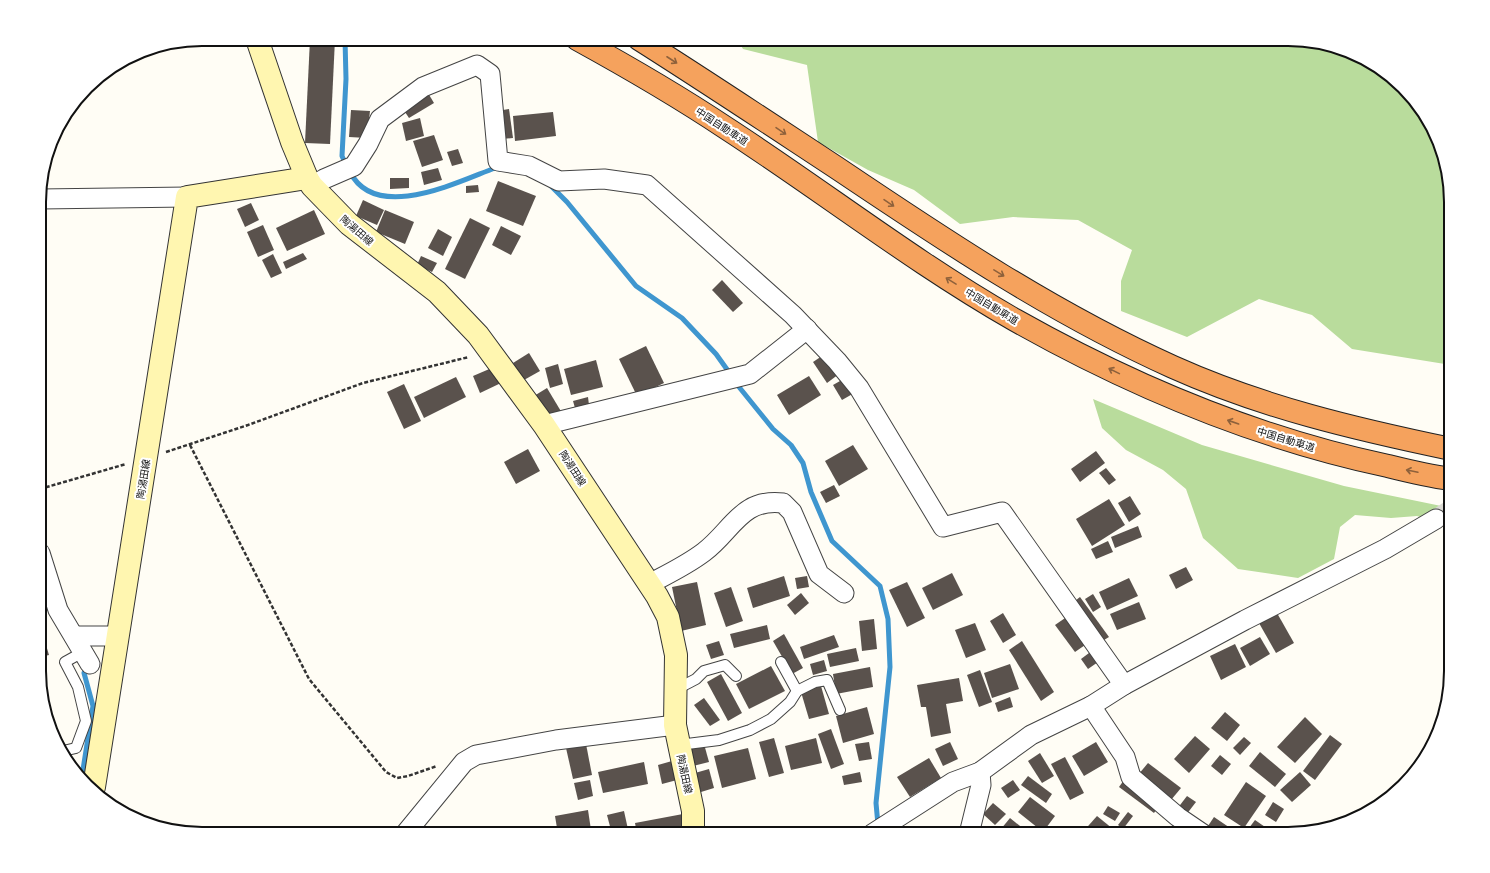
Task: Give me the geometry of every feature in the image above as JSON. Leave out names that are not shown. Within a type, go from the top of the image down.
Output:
[{"type":"highway","name":"中国自動車道","points":[[589,46],[725,127],[924,263],[1015,320],[1094,361],[1175,399],[1223,419],[1290,442],[1362,460],[1444,478]]},
{"type":"highway","points":[[650,46],[733,98],[939,236],[1051,304],[1109,336],[1173,367],[1233,391],[1298,414],[1370,432],[1444,448]]},
{"type":"main road","name":"陶湯田線","points":[[259,46],[292,142],[310,182],[349,224],[437,292],[478,335],[544,425],[649,584],[668,617],[676,655],[675,690],[677,735],[693,811],[693,827]]},
{"type":"main road","points":[[187,197],[310,182]]},
{"type":"main road","name":"陶湯田線","points":[[95,784],[187,197]]},
{"type":"street","points":[[310,182],[324,179],[348,170],[368,144],[380,119],[423,87],[477,64],[490,74],[498,161],[529,166],[559,181],[604,179],[647,185],[807,329],[859,388],[943,527],[1002,512],[1124,686]]},
{"type":"street","points":[[46,199],[187,197]]},
{"type":"street","points":[[544,425],[750,374],[807,329]]},
{"type":"street","points":[[649,584],[692,561],[712,546],[748,509],[771,501],[784,503],[792,512],[819,574],[844,593]]},
{"type":"street","points":[[881,827],[953,782],[980,772],[1031,734],[1091,706],[1124,686],[1245,620],[1385,549],[1436,519]]},
{"type":"street","points":[[46,572],[58,610],[82,651],[118,636]]},
{"type":"street","points":[[1091,706],[1125,757],[1131,777],[1178,817],[1193,827]]},
{"type":"street","points":[[411,827],[464,762],[476,755],[556,740],[677,735]]},
{"type":"street","points":[[971,827],[982,785],[980,772]]},
{"type":"lane","points":[[70,755],[76,748],[86,721],[78,687],[65,662],[82,651]]},
{"type":"lane","points":[[781,662],[797,691]]},
{"type":"lane","points":[[675,690],[696,679],[704,671],[725,665],[736,676]]},
{"type":"lane","points":[[677,735],[719,740],[750,730],[771,719],[790,702],[797,691],[815,682],[827,680],[840,710]]},
{"type":"lane","points":[[68,750],[76,748]]},
{"type":"path","points":[[46,487],[190,445],[363,383],[484,353],[489,350]]},
{"type":"path","points":[[190,445],[309,679],[386,772],[397,778],[408,776],[438,765]]},
{"type":"green space","points":[[741,46],[1298,46],[1328,51],[1357,62],[1383,78],[1412,107],[1428,133],[1439,162],[1444,192],[1444,364],[1352,349],[1312,315],[1259,299],[1187,337],[1121,311],[1121,281],[1132,250],[1078,220],[1013,217],[960,224],[914,190],[868,170],[818,142],[807,65],[743,49]]},
{"type":"green space","points":[[1093,399],[1202,445],[1344,486],[1444,507],[1444,525],[1417,516],[1391,518],[1355,515],[1340,527],[1334,559],[1298,578],[1238,569],[1203,538],[1186,489],[1163,470],[1126,450],[1102,428]]},
{"type":"building","points":[[310,46],[335,46],[330,144],[305,143]]},
{"type":"building","points":[[428,93],[434,103],[409,118],[403,109]]},
{"type":"building","points":[[509,109],[513,138],[501,139],[497,111]]},
{"type":"building","points":[[351,110],[370,111],[367,138],[349,137]]},
{"type":"building","points":[[553,112],[556,136],[515,141],[513,116]]},
{"type":"building","points":[[420,118],[424,136],[406,141],[402,123]]},
{"type":"building","points":[[434,135],[443,160],[422,167],[413,141]]},
{"type":"building","points":[[458,149],[463,163],[452,166],[447,152]]},
{"type":"building","points":[[438,168],[442,180],[424,185],[421,172]]},
{"type":"building","points":[[390,178],[409,178],[409,188],[390,189]]},
{"type":"building","points":[[498,181],[536,196],[523,226],[486,211]]},
{"type":"building","points":[[478,185],[479,192],[466,193],[466,186]]},
{"type":"building","points":[[363,200],[384,210],[377,225],[356,216]]},
{"type":"building","points":[[251,203],[259,220],[245,227],[237,209]]},
{"type":"building","points":[[314,210],[325,234],[287,251],[276,228]]},
{"type":"building","points":[[385,210],[414,222],[405,244],[376,232]]},
{"type":"building","points":[[470,218],[490,228],[465,279],[445,269]]},
{"type":"building","points":[[263,225],[274,250],[258,257],[247,232]]},
{"type":"building","points":[[501,226],[521,236],[511,255],[492,245]]},
{"type":"building","points":[[438,229],[452,237],[443,256],[428,248]]},
{"type":"building","points":[[303,253],[307,259],[286,269],[283,262]]},
{"type":"building","points":[[273,254],[282,273],[271,278],[262,260]]},
{"type":"building","points":[[421,256],[437,263],[432,272],[417,265]]},
{"type":"building","points":[[722,280],[743,303],[733,312],[712,290]]},
{"type":"building","points":[[646,346],[664,383],[637,396],[619,359]]},
{"type":"building","points":[[529,353],[540,371],[524,380],[513,363]]},
{"type":"building","points":[[825,354],[839,374],[827,383],[813,362]]},
{"type":"building","points":[[596,360],[603,387],[571,395],[564,369]]},
{"type":"building","points":[[558,364],[563,384],[550,388],[545,368]]},
{"type":"building","points":[[494,367],[501,383],[480,393],[473,376]]},
{"type":"building","points":[[809,376],[821,395],[789,415],[777,395]]},
{"type":"building","points":[[456,377],[466,397],[424,418],[414,397]]},
{"type":"building","points":[[847,377],[856,392],[842,400],[833,385]]},
{"type":"building","points":[[404,384],[421,421],[404,429],[387,392]]},
{"type":"building","points":[[547,388],[562,413],[549,420],[534,396]]},
{"type":"building","points":[[588,397],[589,405],[575,408],[573,401]]},
{"type":"building","points":[[853,445],[868,469],[839,486],[825,461]]},
{"type":"building","points":[[528,449],[540,471],[516,484],[504,462]]},
{"type":"building","points":[[1096,451],[1105,463],[1080,482],[1071,469]]},
{"type":"building","points":[[1106,468],[1116,480],[1109,485],[1099,473]]},
{"type":"building","points":[[834,485],[840,496],[826,503],[820,492]]},
{"type":"building","points":[[1130,496],[1141,514],[1129,522],[1118,503]]},
{"type":"building","points":[[1109,499],[1125,525],[1092,546],[1076,519]]},
{"type":"building","points":[[1138,526],[1142,537],[1115,548],[1111,537]]},
{"type":"building","points":[[1108,541],[1113,552],[1096,559],[1091,549]]},
{"type":"building","points":[[1186,567],[1193,580],[1176,589],[1169,575]]},
{"type":"building","points":[[952,573],[963,595],[933,610],[922,588]]},
{"type":"building","points":[[784,576],[790,596],[753,608],[747,588]]},
{"type":"building","points":[[807,576],[809,587],[797,589],[795,578]]},
{"type":"building","points":[[1129,578],[1138,596],[1107,610],[1099,592]]},
{"type":"building","points":[[697,582],[706,625],[681,631],[672,587]]},
{"type":"building","points":[[907,582],[925,618],[907,627],[889,590]]},
{"type":"building","points":[[731,587],[743,621],[726,627],[714,593]]},
{"type":"building","points":[[801,593],[809,603],[795,615],[787,605]]},
{"type":"building","points":[[1093,594],[1101,607],[1093,612],[1085,599]]},
{"type":"building","points":[[1080,597],[1109,637],[1099,643],[1071,604]]},
{"type":"building","points":[[1139,602],[1146,619],[1117,630],[1110,614]]},
{"type":"building","points":[[1003,613],[1016,635],[1003,643],[990,621]]},
{"type":"building","points":[[1277,613],[1294,643],[1276,653],[1259,623]]},
{"type":"building","points":[[1068,616],[1088,643],[1075,652],[1055,625]]},
{"type":"building","points":[[874,619],[877,649],[862,651],[859,621]]},
{"type":"building","points":[[975,623],[986,650],[966,658],[955,630]]},
{"type":"building","points":[[767,625],[770,639],[734,648],[730,634]]},
{"type":"building","points":[[784,634],[803,668],[792,674],[773,641]]},
{"type":"building","points":[[834,635],[839,647],[804,659],[800,647]]},
{"type":"building","points":[[1260,637],[1270,654],[1250,666],[1240,648]]},
{"type":"building","points":[[719,641],[724,655],[711,659],[706,645]]},
{"type":"building","points":[[1022,641],[1054,692],[1041,701],[1009,650]]},
{"type":"building","points":[[1235,644],[1246,667],[1221,680],[1210,656]]},
{"type":"building","points":[[46,645],[49,655],[46,656]]},
{"type":"building","points":[[856,648],[859,661],[830,667],[827,654]]},
{"type":"building","points":[[1093,650],[1101,660],[1088,669],[1081,659]]},
{"type":"building","points":[[824,660],[827,671],[813,675],[810,664]]},
{"type":"building","points":[[1010,664],[1019,689],[992,698],[984,673]]},
{"type":"building","points":[[771,666],[785,691],[749,709],[736,684]]},
{"type":"building","points":[[870,667],[873,687],[836,694],[833,674]]},
{"type":"building","points":[[980,670],[992,702],[979,707],[967,675]]},
{"type":"building","points":[[721,674],[742,713],[728,721],[707,682]]},
{"type":"building","points":[[959,678],[963,701],[946,704],[951,733],[931,737],[926,707],[921,707],[917,685]]},
{"type":"building","points":[[821,686],[829,714],[809,719],[801,692]]},
{"type":"building","points":[[1010,697],[1013,707],[998,712],[995,703]]},
{"type":"building","points":[[704,698],[720,720],[710,726],[694,705]]},
{"type":"building","points":[[867,707],[874,734],[843,743],[836,716]]},
{"type":"building","points":[[1225,712],[1240,725],[1227,741],[1211,728]]},
{"type":"building","points":[[1305,717],[1322,734],[1295,763],[1277,747]]},
{"type":"building","points":[[831,729],[844,764],[831,769],[818,734]]},
{"type":"building","points":[[1330,735],[1342,744],[1315,780],[1303,771]]},
{"type":"building","points":[[1195,736],[1210,749],[1189,773],[1174,759]]},
{"type":"building","points":[[1244,737],[1251,743],[1240,755],[1233,748]]},
{"type":"building","points":[[774,738],[784,773],[769,777],[759,742]]},
{"type":"building","points":[[816,738],[822,763],[791,770],[785,746]]},
{"type":"building","points":[[869,742],[872,759],[859,761],[855,744]]},
{"type":"building","points":[[950,742],[958,759],[943,766],[935,749]]},
{"type":"building","points":[[1096,742],[1108,762],[1084,776],[1072,756]]},
{"type":"building","points":[[586,744],[592,775],[573,779],[566,748]]},
{"type":"building","points":[[704,744],[709,762],[693,766],[688,749]]},
{"type":"building","points":[[748,748],[756,779],[722,788],[714,756]]},
{"type":"building","points":[[1260,752],[1286,774],[1275,787],[1249,766]]},
{"type":"building","points":[[1040,753],[1054,776],[1042,783],[1028,761]]},
{"type":"building","points":[[1220,755],[1231,764],[1222,775],[1211,766]]},
{"type":"building","points":[[1065,757],[1084,793],[1070,800],[1051,764]]},
{"type":"building","points":[[929,758],[941,778],[910,797],[897,777]]},
{"type":"building","points":[[672,761],[677,780],[662,784],[658,765]]},
{"type":"building","points":[[644,762],[648,784],[603,793],[598,772]]},
{"type":"building","points":[[1148,763],[1181,788],[1171,800],[1138,775]]},
{"type":"building","points":[[709,769],[714,788],[701,792],[695,773]]},
{"type":"building","points":[[860,772],[862,782],[844,785],[842,776]]},
{"type":"building","points":[[1300,772],[1311,785],[1292,802],[1280,790]]},
{"type":"building","points":[[1028,776],[1052,794],[1046,803],[1021,785]]},
{"type":"building","points":[[590,780],[593,796],[578,800],[574,783]]},
{"type":"building","points":[[1013,780],[1020,790],[1008,798],[1001,788]]},
{"type":"building","points":[[1124,780],[1159,806],[1154,813],[1119,787]]},
{"type":"building","points":[[1246,782],[1266,796],[1245,827],[1224,815]]},
{"type":"building","points":[[1187,796],[1196,802],[1186,815],[1177,809]]},
{"type":"building","points":[[1030,797],[1055,816],[1047,827],[1037,827],[1018,812]]},
{"type":"building","points":[[1273,802],[1284,809],[1276,822],[1265,815]]},
{"type":"building","points":[[993,803],[1006,814],[995,825],[983,814]]},
{"type":"building","points":[[1108,806],[1120,813],[1115,821],[1103,814]]},
{"type":"building","points":[[588,810],[591,827],[557,827],[555,816]]},
{"type":"building","points":[[624,811],[627,827],[610,827],[607,815]]},
{"type":"building","points":[[1128,812],[1133,816],[1125,827],[1118,825]]},
{"type":"building","points":[[683,814],[685,827],[636,827],[635,823]]},
{"type":"building","points":[[1097,816],[1111,827],[1087,827]]},
{"type":"building","points":[[1214,817],[1229,827],[1207,827]]},
{"type":"building","points":[[1010,818],[1021,827],[1003,827]]},
{"type":"building","points":[[1255,820],[1265,827],[1250,827]]},
{"type":"waterway","points":[[345,46],[346,79],[342,156],[346,165]]},
{"type":"waterway","points":[[350,172],[362,187],[378,195],[397,197],[439,189],[495,168],[500,169]]},
{"type":"waterway","points":[[550,185],[567,202],[636,286],[682,318],[716,354],[731,375]]},
{"type":"waterway","points":[[735,382],[773,429],[791,445],[803,463],[811,492],[832,541],[880,586],[888,619],[890,667],[876,803],[878,825]]},
{"type":"waterway","points":[[83,771],[93,706],[84,673]]},
{"type":"tunnel","points":[[1436,519],[1444,514]]}]
